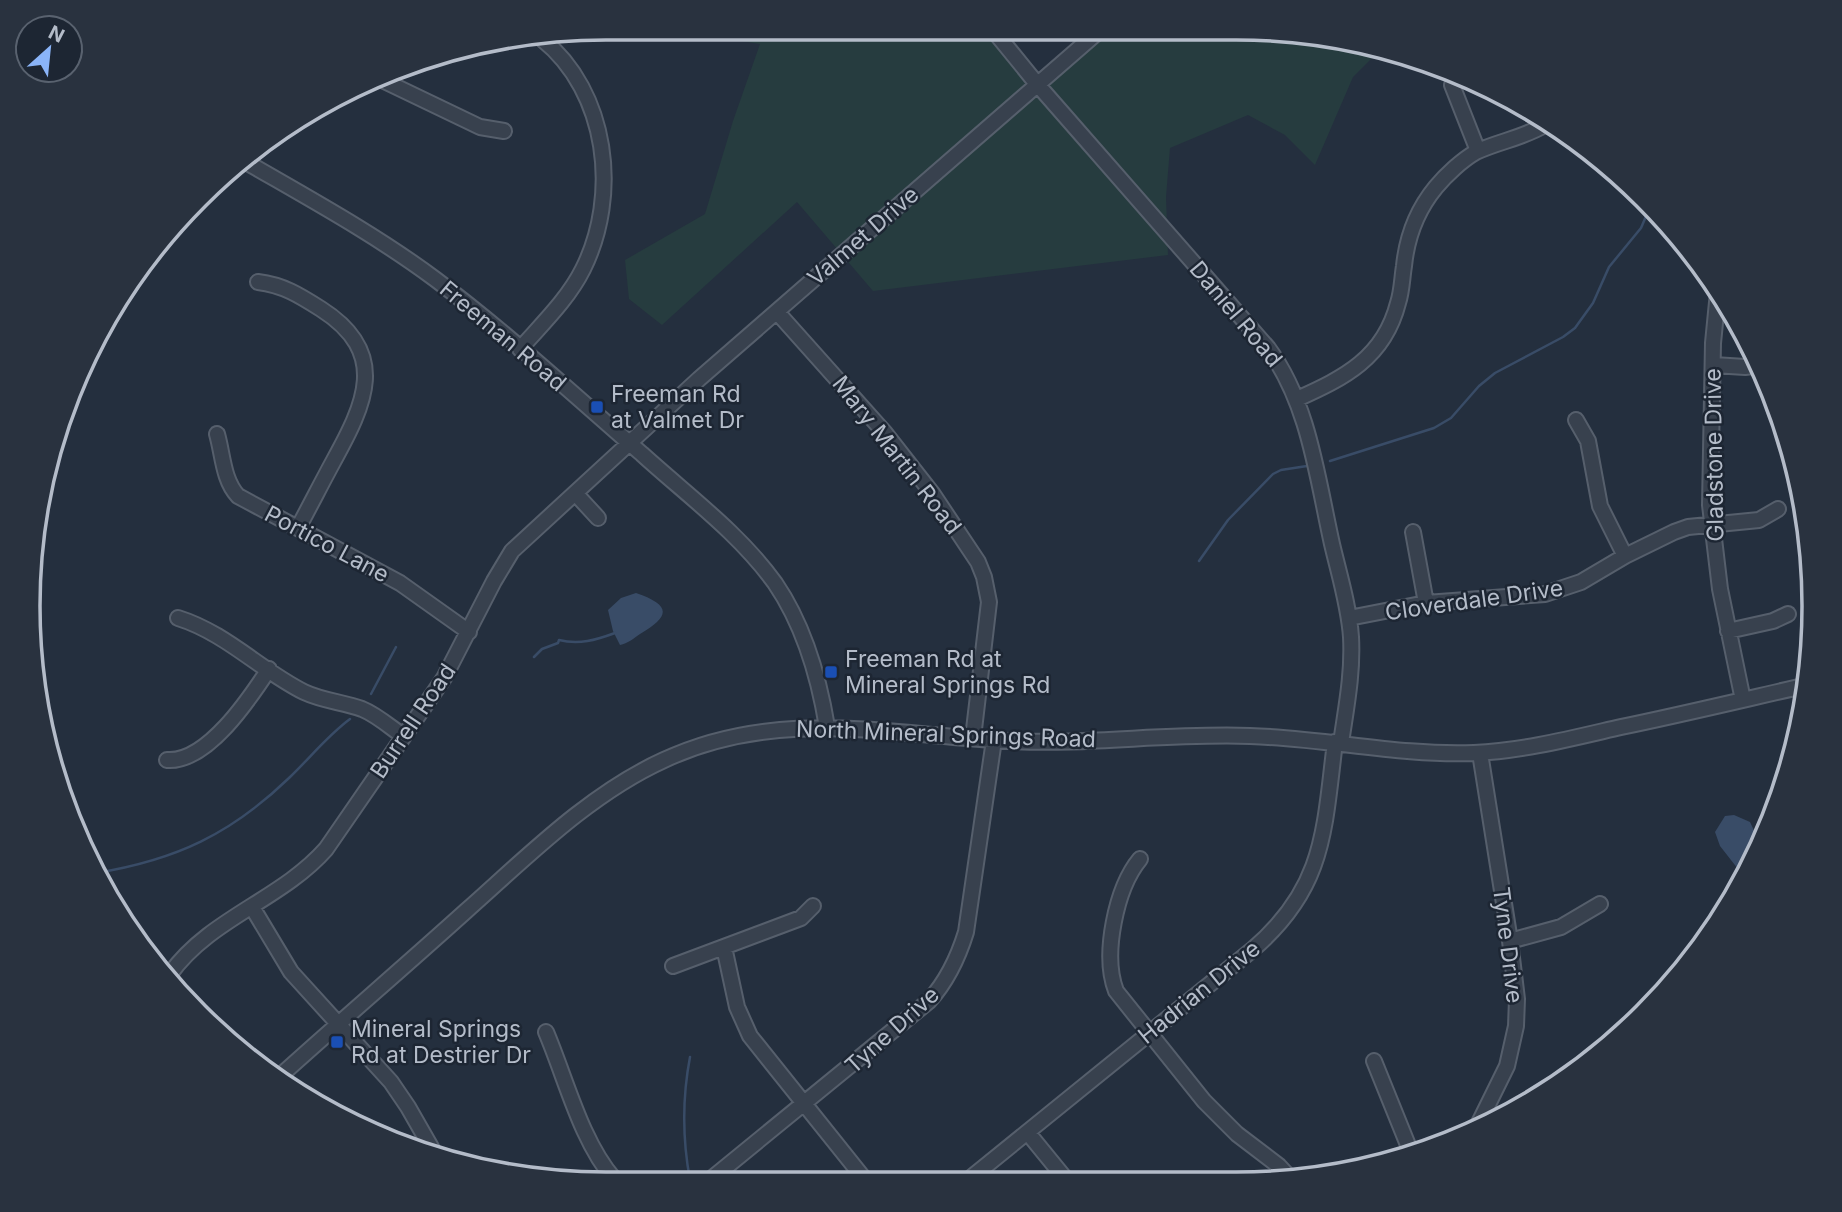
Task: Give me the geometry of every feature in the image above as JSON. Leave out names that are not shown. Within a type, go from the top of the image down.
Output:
[{"type":"street","name":"Daniel Road","points":[[1001,40],[1268,348],[1286,375],[1297,399],[1349,618],[1349,697],[1338,743]]},
{"type":"street","name":"Valmet Drive","points":[[629,443],[1089,40]]},
{"type":"street","points":[[520,349],[564,299],[582,271],[596,236],[604,202],[604,167],[595,121],[583,87],[565,61],[546,43]]},
{"type":"street","points":[[389,83],[480,127],[504,131]]},
{"type":"street","points":[[1452,85],[1478,151]]},
{"type":"street","points":[[1297,399],[1336,381],[1360,365],[1384,335],[1398,303],[1406,250],[1417,216],[1437,185],[1478,151],[1513,140],[1538,128]]},
{"type":"street","name":"Freeman Road","points":[[252,165],[395,252],[434,279],[520,349],[722,525],[765,570],[796,622],[823,704],[827,727]]},
{"type":"street","points":[[258,282],[277,284],[327,313],[346,329],[356,344],[364,365],[366,384],[363,402],[353,426],[298,528]]},
{"type":"street","name":"Gladstone Drive","points":[[1716,308],[1713,344],[1710,481],[1712,525],[1720,589],[1743,700]]},
{"type":"street","name":"Mary Martin Road","points":[[777,312],[885,433],[932,494],[978,562],[989,602],[973,738]]},
{"type":"street","points":[[1714,365],[1748,367]]},
{"type":"street","points":[[1576,420],[1588,441],[1600,506],[1625,556]]},
{"type":"street","name":"Portico Lane","points":[[217,434],[226,477],[232,490],[252,504],[407,587],[469,632]]},
{"type":"street","name":"Burrell Road","points":[[174,970],[199,941],[289,883],[315,861],[444,678],[512,551],[629,443]]},
{"type":"street","points":[[575,493],[598,518]]},
{"type":"street","name":"Cloverdale Drive","points":[[1349,618],[1426,603],[1545,594],[1581,582],[1674,532],[1688,527],[1759,520],[1778,509]]},
{"type":"street","points":[[1413,533],[1426,603]]},
{"type":"street","points":[[1728,631],[1773,621],[1788,614]]},
{"type":"street","points":[[178,618],[217,634],[303,691],[318,698],[363,710],[403,736]]},
{"type":"street","points":[[167,760],[180,760],[224,729],[240,713],[269,669]]},
{"type":"street","name":"North Mineral Springs Road","points":[[285,1071],[567,824],[631,778],[659,762],[705,744],[753,732],[827,727],[994,740],[1059,742],[1234,736],[1423,752],[1480,753],[1565,740],[1796,688]]},
{"type":"street","name":"Tyne Drive","points":[[719,1172],[929,1002],[952,968],[966,932],[994,740]]},
{"type":"street","name":"Hadrian Drive","points":[[978,1172],[1265,939],[1294,906],[1316,862],[1338,743]]},
{"type":"street","name":"Tyne Drive","points":[[1480,753],[1517,999],[1514,1039],[1502,1079],[1483,1114]]},
{"type":"street","points":[[1140,859],[1126,879],[1114,923],[1110,972],[1116,991],[1220,1118],[1281,1170]]},
{"type":"street","points":[[1510,941],[1561,927],[1600,905]]},
{"type":"street","points":[[673,966],[801,918],[813,906]]},
{"type":"street","points":[[252,907],[291,972],[378,1066],[401,1096],[429,1143]]},
{"type":"street","points":[[724,947],[733,993],[743,1022],[761,1052],[859,1172]]},
{"type":"street","points":[[546,1032],[587,1134],[608,1172]]},
{"type":"street","points":[[1374,1061],[1408,1145]]},
{"type":"street","points":[[1028,1132],[1060,1172]]},
{"type":"green space","points":[[736,40],[1005,40],[1038,80],[1083,40],[1273,41],[1346,51],[1372,58],[1353,77],[1315,165],[1285,135],[1248,115],[1170,148],[1166,197],[1168,255],[873,291],[797,202],[662,325],[629,299],[625,260],[705,214],[760,44]]},
{"type":"water","points":[[636,593],[656,602],[663,611],[662,616],[650,628],[620,645],[608,610],[621,598]]},
{"type":"water","points":[[1734,815],[1750,822],[1755,832],[1737,868],[1720,846],[1715,832],[1725,816]]},
{"type":"waterway","points":[[1330,461],[1434,428],[1451,418],[1479,386],[1495,373],[1575,328],[1593,303],[1609,267],[1641,228],[1646,217]]},
{"type":"waterway","points":[[1199,561],[1228,520],[1273,474],[1307,466]]},
{"type":"waterway","points":[[534,657],[542,649],[558,643],[559,640],[587,641],[615,633]]},
{"type":"waterway","points":[[371,694],[396,647]]},
{"type":"waterway","points":[[107,871],[152,861],[201,842],[224,829],[267,798],[350,719]]},
{"type":"waterway","points":[[689,1172],[684,1118],[690,1057]]},
{"type":"place","name":"Freeman Rd at Valmet Dr","points":[[597,407]]},
{"type":"place","name":"Freeman Rd at Mineral Springs Rd","points":[[831,672]]},
{"type":"place","name":"Mineral Springs Rd at Destrier Dr","points":[[337,1042]]}]
